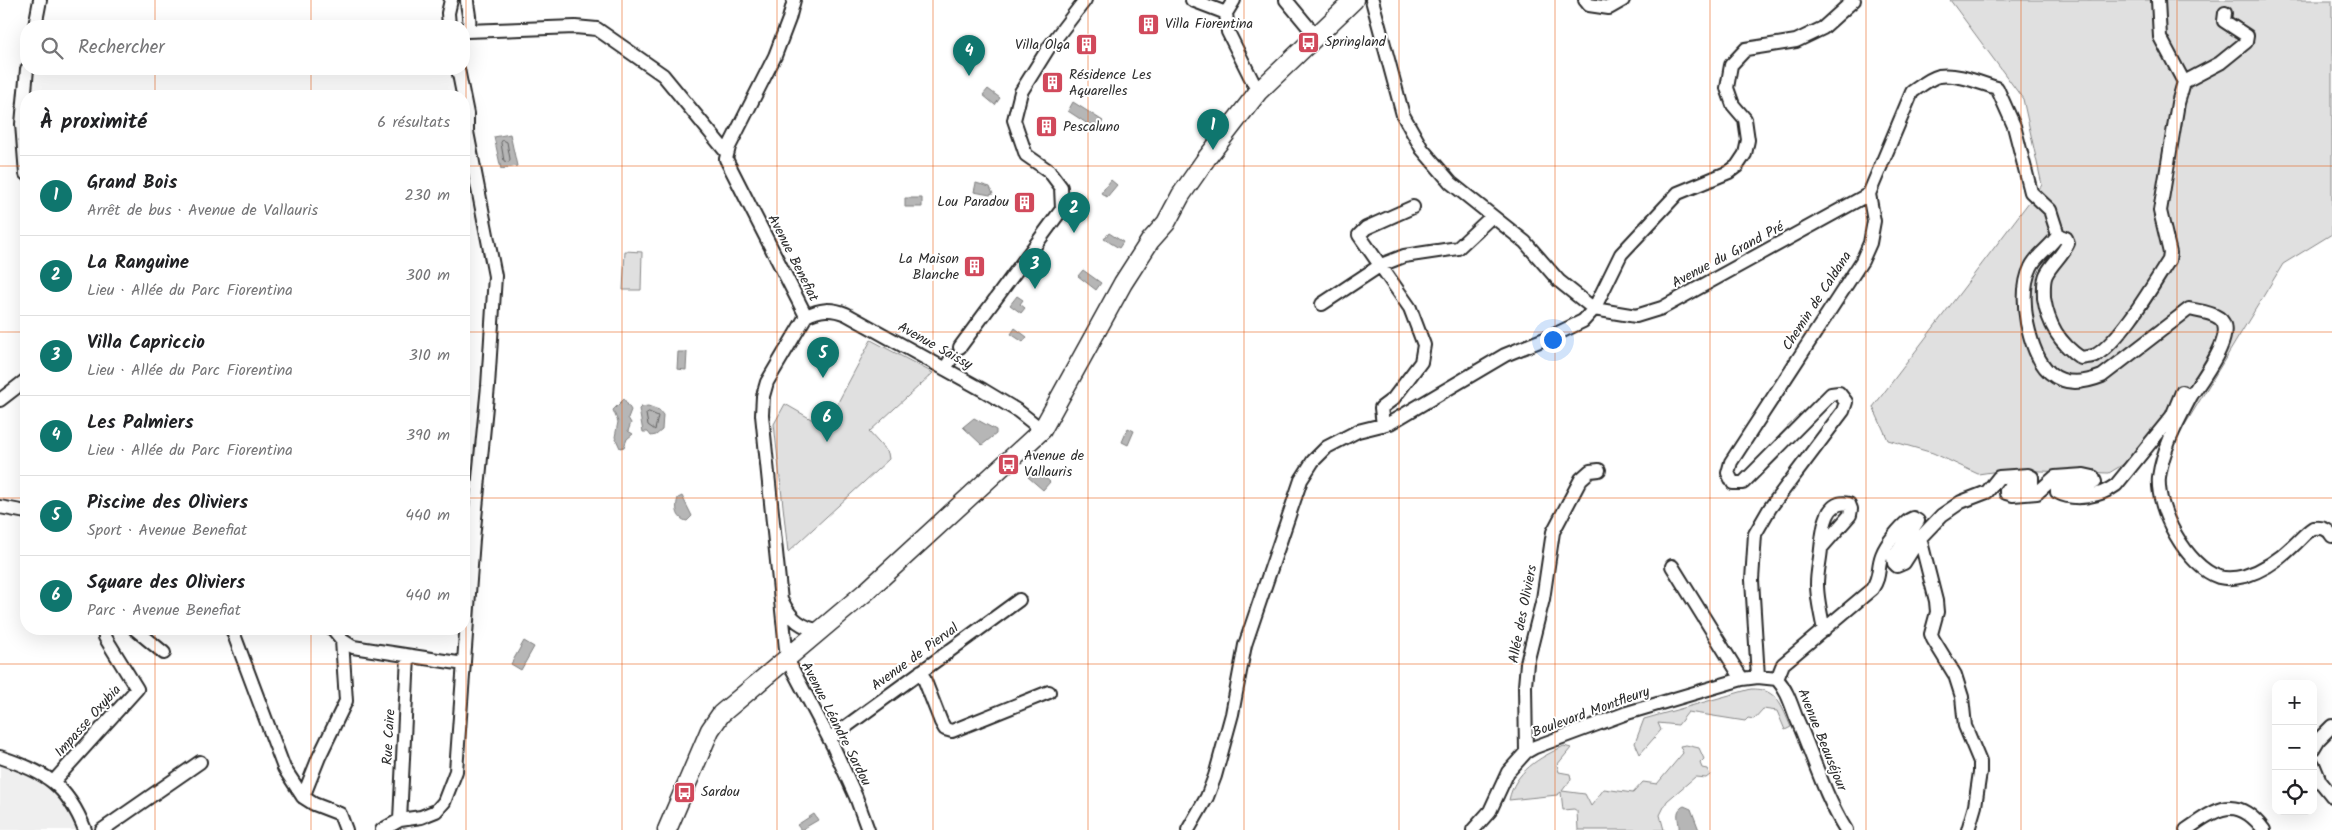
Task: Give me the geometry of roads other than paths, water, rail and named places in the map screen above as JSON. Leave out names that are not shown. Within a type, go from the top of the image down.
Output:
[{"type":"main road","points":[[667,830],[715,721],[868,590],[1042,430],[1139,258],[1166,223],[1181,195],[1203,164],[1258,92],[1315,35],[1354,0]]},
{"type":"street","points":[[37,20],[40,0]]},
{"type":"street","points":[[38,20],[46,0]]},
{"type":"street","points":[[467,0],[470,20]]},
{"type":"street","points":[[945,369],[1062,209],[1061,186],[1049,171],[1026,154],[1014,120],[1021,92],[1049,47],[1085,0]]},
{"type":"street","points":[[1192,0],[1226,14]]},
{"type":"street","points":[[1234,0],[1226,14],[1228,32],[1258,92]]},
{"type":"street","points":[[1286,0],[1315,35]]},
{"type":"street","points":[[1372,0],[1403,116],[1422,149],[1451,183],[1525,242],[1558,281],[1594,309]]},
{"type":"street","points":[[1585,0],[1589,5],[1609,8],[1623,0]]},
{"type":"street","points":[[1188,830],[1215,776],[1232,714],[1245,645],[1301,480],[1313,461],[1327,447],[1358,431],[1390,424],[1505,355],[1583,321],[1594,309],[1621,254],[1678,193],[1729,172],[1737,166],[1745,154],[1748,140],[1745,120],[1733,105],[1727,88],[1731,65],[1746,49],[1796,41],[1823,28],[1854,0]]},
{"type":"street","points":[[2058,235],[2066,238],[2068,243],[2063,254],[2046,275],[2043,290],[2046,313],[2054,332],[2067,348],[2081,358],[2095,356],[2110,343],[2145,299],[2169,260],[2170,253],[2160,211],[2178,103],[2184,82],[2160,38],[2158,0]]},
{"type":"street","points":[[448,20],[448,14],[452,1]]},
{"type":"street","points":[[470,31],[575,27],[597,29],[663,75],[727,153],[775,56],[792,3]]},
{"type":"street","points":[[2184,82],[2220,63],[2246,42],[2247,36],[2224,21],[2225,13]]},
{"type":"street","points":[[25,90],[26,75]]},
{"type":"street","points":[[459,75],[462,90]]},
{"type":"street","points":[[1869,194],[1912,92],[1938,76],[1962,78],[1997,88],[2014,126],[2031,192],[2050,210],[2058,235],[2053,244],[2040,253],[2030,267],[2025,290],[2025,314],[2035,353],[2042,366],[2052,375],[2070,382],[2085,383],[2102,376],[2189,309],[2218,317],[2224,324],[2226,333],[2220,348],[2191,396],[2168,444],[2162,464],[2159,489],[2160,499],[2177,538],[2205,570],[2220,577],[2245,576],[2275,562],[2313,528],[2320,527],[2325,529],[2332,536]]},
{"type":"street","name":"Avenue Benefiat","points":[[727,153],[728,166],[806,316],[767,382],[763,396],[762,415],[786,659]]},
{"type":"street","points":[[470,157],[495,276],[470,592]]},
{"type":"street","name":"Avenue du Grand Pré","points":[[1594,309],[1636,316],[1662,308],[1869,194]]},
{"type":"street","name":"Chemin de Caldana","points":[[1758,677],[1752,580],[1755,534],[1770,508],[1843,411],[1846,402],[1839,393],[1831,394],[1743,483],[1733,482],[1728,473],[1731,462],[1862,262],[1870,243],[1874,221],[1869,194]]},
{"type":"street","points":[[1383,425],[1381,408],[1393,400],[1421,362],[1424,345],[1410,308],[1359,235],[1366,228],[1412,207]]},
{"type":"street","points":[[1322,304],[1380,265],[1404,256],[1458,248],[1489,220]]},
{"type":"street","name":"Avenue Saissy","points":[[806,316],[819,310],[838,311],[1018,411],[1042,430]]},
{"type":"street","points":[[0,400],[20,385]]},
{"type":"street","points":[[1758,677],[1777,680],[1783,664],[1872,589],[1880,574],[1880,562],[1884,550],[1909,520],[1916,519],[1917,524],[1893,558],[1896,565],[1900,566],[1904,563],[1920,538],[1951,507],[1987,492],[1995,480],[2001,476],[2028,475],[2032,477],[2032,484],[2029,486],[2013,486],[2006,490],[2006,493],[2012,495],[2037,493],[2056,477],[2084,475],[2093,477],[2095,482],[2086,486],[2059,486],[2057,492],[2066,496],[2099,495],[2105,493],[2116,485],[2172,416],[2182,392],[2191,396]]},
{"type":"street","name":"Allée des Oliviers","points":[[1526,752],[1525,686],[1527,663],[1544,599],[1552,532],[1581,479],[1590,471],[1599,470]]},
{"type":"street","points":[[0,507],[20,511]]},
{"type":"street","points":[[1920,538],[1936,602],[1937,612],[1931,634],[1932,639],[1955,675],[1962,697],[1966,726],[1980,762],[1975,806],[1968,830]]},
{"type":"street","points":[[1822,547],[1817,583],[1824,630]]},
{"type":"street","points":[[1672,566],[1742,679]]},
{"type":"street","points":[[780,598],[797,623],[820,631]]},
{"type":"street","name":"Avenue de Pierval","points":[[829,739],[1019,600]]},
{"type":"street","name":"Impasse Oxybia","points":[[54,781],[98,735],[137,689],[105,635]]},
{"type":"street","points":[[143,635],[164,652]]},
{"type":"street","points":[[234,635],[284,768],[303,797],[314,804],[340,814],[346,830]]},
{"type":"street","points":[[303,797],[319,757],[346,701],[338,635]]},
{"type":"street","points":[[340,635],[353,646],[464,664]]},
{"type":"street","points":[[382,830],[400,820],[429,815],[444,802],[450,789],[456,771],[466,635]]},
{"type":"street","name":"Rue Caire","points":[[400,820],[408,656]]},
{"type":"street","name":"Avenue Léandre Sardou","points":[[786,659],[829,739],[856,797],[868,830]]},
{"type":"street","points":[[921,670],[941,722],[945,729],[952,731],[1048,692]]},
{"type":"street","name":"Boulevard Montfleury","points":[[1473,830],[1490,811],[1508,772],[1526,752],[1551,739],[1611,718],[1742,679],[1758,677]]},
{"type":"street","name":"Avenue Beauséjour","points":[[1777,680],[1788,697],[1822,783],[1846,830]]},
{"type":"street","points":[[2317,742],[2332,726]]},
{"type":"street","points":[[0,757],[25,766],[54,781],[67,795],[85,830]]},
{"type":"street","points":[[102,830],[200,762]]},
{"type":"street","points":[[2315,770],[2320,781],[2332,796]]},
{"type":"street","points":[[2186,830],[2210,814],[2230,807],[2246,811],[2264,830]]},
{"type":"water","points":[[988,89],[1000,98],[995,105],[983,95]]},
{"type":"water","points":[[1073,102],[1103,121],[1097,130],[1068,111]]},
{"type":"water","points":[[510,134],[517,166],[501,169],[494,137]]},
{"type":"water","points":[[1111,180],[1117,185],[1107,197],[1101,193]]},
{"type":"water","points":[[976,183],[990,187],[993,194],[974,192]]},
{"type":"water","points":[[905,198],[922,198],[922,207],[905,207]]},
{"type":"water","points":[[1109,233],[1123,242],[1119,248],[1104,239]]},
{"type":"water","points":[[1083,270],[1101,283],[1096,290],[1078,276]]},
{"type":"water","points":[[1017,296],[1023,300],[1020,304],[1025,308],[1021,313],[1010,305]]},
{"type":"water","points":[[1015,328],[1027,337],[1023,342],[1011,334]]},
{"type":"water","points":[[678,352],[687,352],[686,370],[677,369]]},
{"type":"water","points":[[624,399],[631,410],[628,418],[631,423],[628,431],[633,434],[627,439],[624,447],[620,448],[615,437],[618,422],[613,410]]},
{"type":"water","points":[[648,406],[659,410],[663,415],[662,430],[656,435],[651,436],[648,432],[643,432],[639,409]]},
{"type":"water","points":[[974,418],[996,430],[996,434],[982,445],[963,427]]},
{"type":"water","points":[[1128,428],[1134,431],[1128,445],[1122,442]]},
{"type":"water","points":[[1035,468],[1050,482],[1043,490],[1028,477]]},
{"type":"water","points":[[682,496],[692,516],[687,521],[683,520],[677,512],[678,498]]},
{"type":"water","points":[[524,641],[534,647],[521,670],[511,664]]},
{"type":"water","points":[[1684,806],[1691,809],[1699,830],[1679,830],[1678,813]]},
{"type":"water","points":[[814,814],[818,820],[801,830],[797,825]]},
{"type":"place","name":"Villa Fiorentina","points":[[1149,24]]},
{"type":"place","name":"Springland","points":[[1309,42]]},
{"type":"place","name":"Villa Olga","points":[[1086,45]]},
{"type":"place","name":"Les Palmiers","points":[[969,76]]},
{"type":"place","name":"Résidence Les Aquarelles","points":[[1053,83]]},
{"type":"place","name":"Pescaluno","points":[[1047,127]]},
{"type":"place","name":"Grand Bois","points":[[1213,150]]},
{"type":"place","name":"Lou Paradou","points":[[1025,202]]},
{"type":"place","name":"La Ranguine","points":[[1074,233]]},
{"type":"place","name":"La Maison Blanche","points":[[975,267]]},
{"type":"place","name":"Villa Capriccio","points":[[1035,289]]},
{"type":"place","name":"Piscine des Oliviers","points":[[823,378]]},
{"type":"place","name":"Square des Oliviers","points":[[827,442]]},
{"type":"place","name":"Avenue de Vallauris","points":[[1008,464]]},
{"type":"place","name":"Sardou","points":[[685,792]]}]
